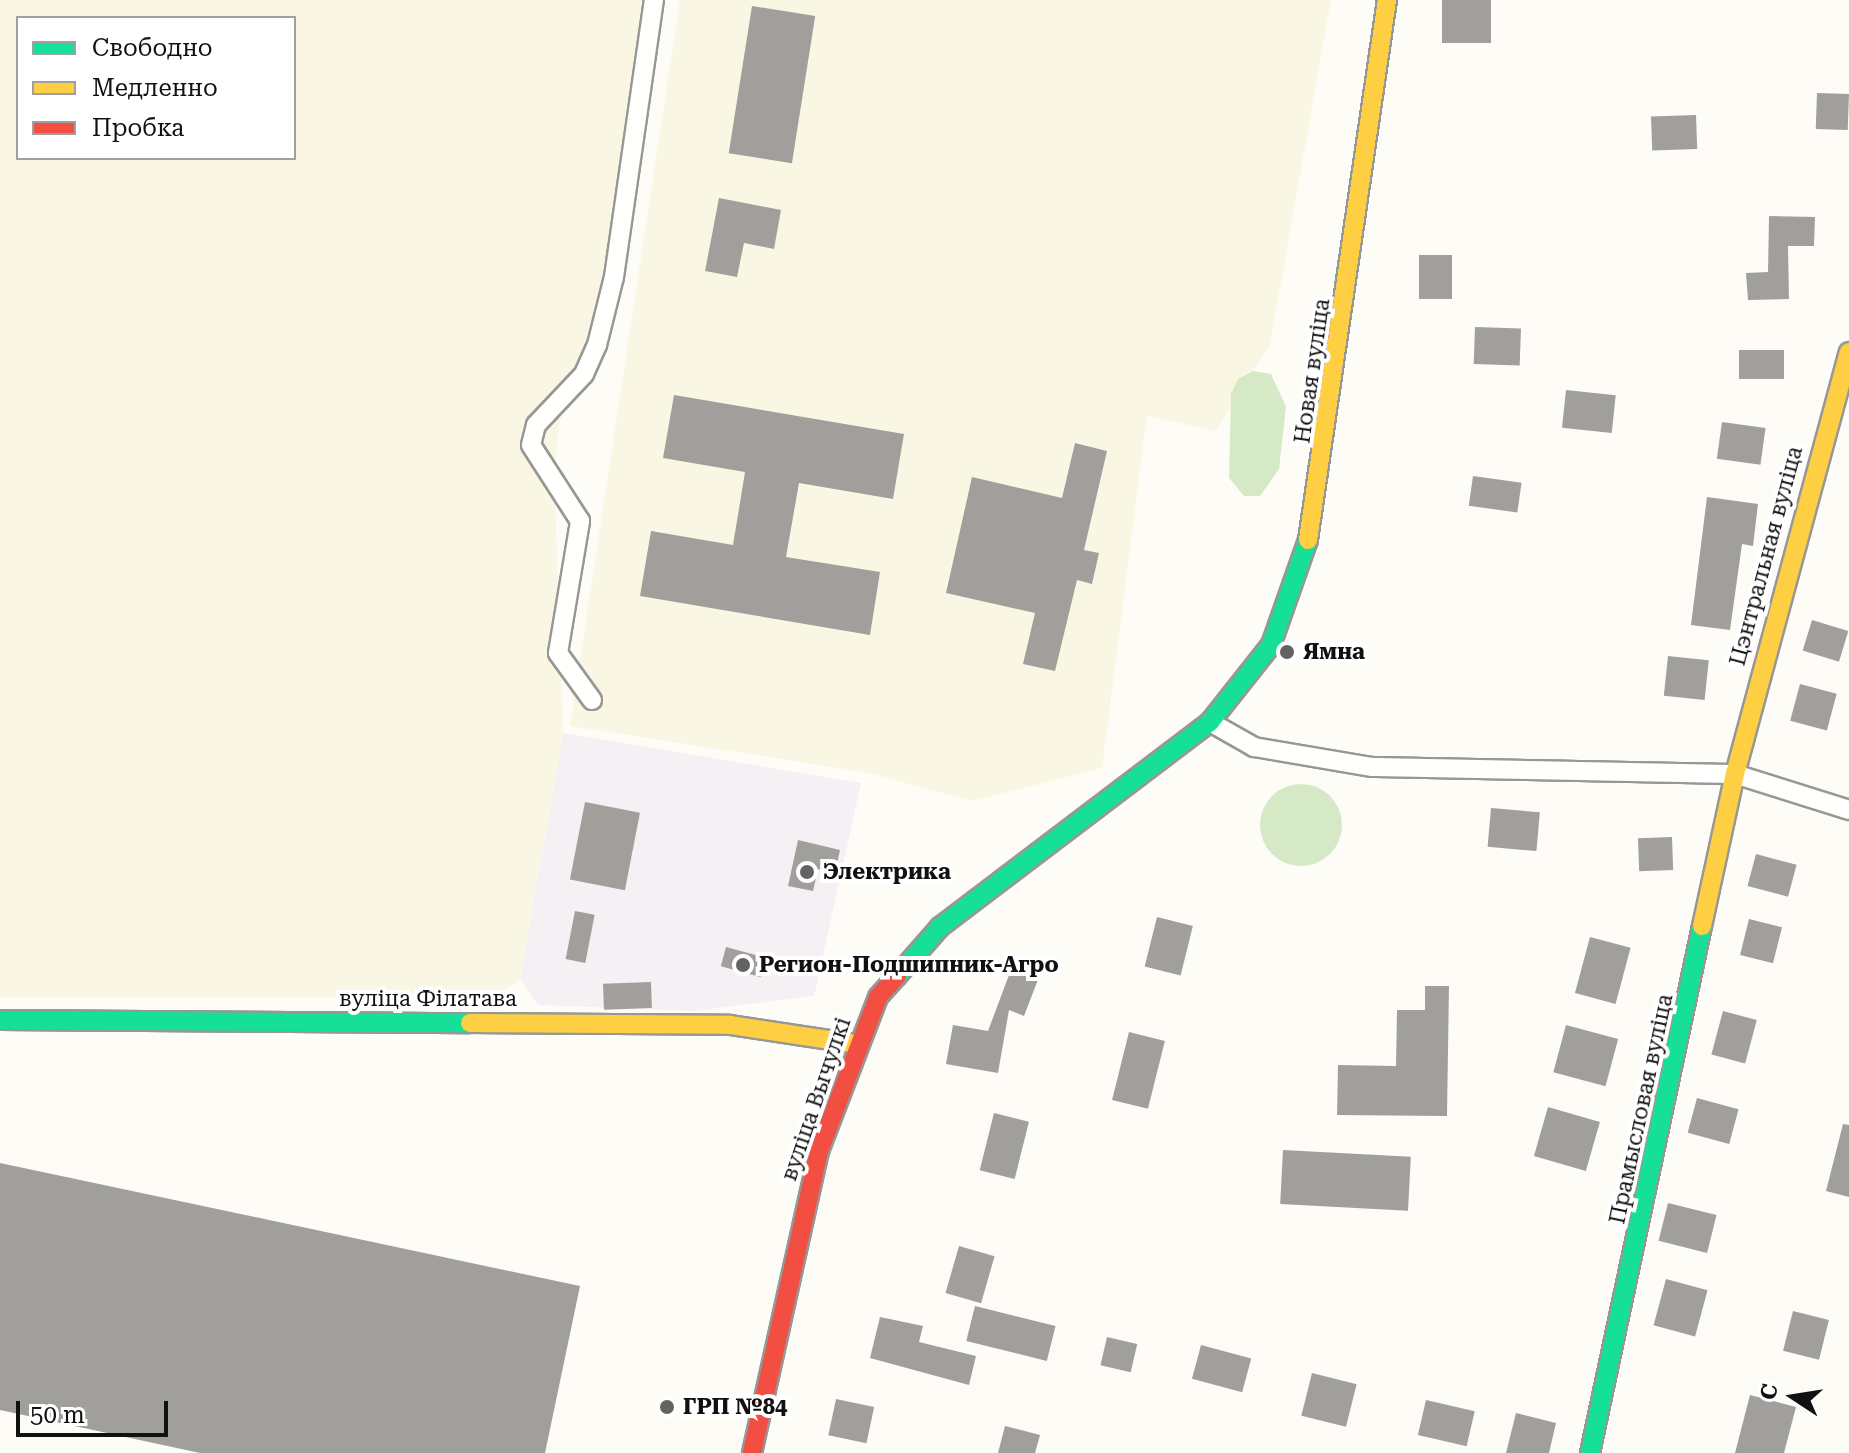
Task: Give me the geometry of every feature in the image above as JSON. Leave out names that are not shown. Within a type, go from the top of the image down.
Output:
[{"type":"street","points":[[592,700],[558,653],[580,521],[531,445],[536,425],[584,374],[597,345],[614,277],[654,0]]},
{"type":"street","name":"Новая вуліца","points":[[1210,722],[1271,645],[1295,592],[1315,514],[1387,0]]},
{"type":"street","name":"Цэнтральная вуліца","points":[[1735,774],[1849,352]]},
{"type":"street","points":[[1210,722],[1254,747],[1372,767],[1735,774],[1849,810]]},
{"type":"street","name":"вуліца Вычулкі","points":[[752,1453],[798,1234],[855,1044],[878,997],[940,927],[1210,722]]},
{"type":"street","name":"Прамысловая вуліца","points":[[1590,1453],[1735,774]]},
{"type":"street","name":"вуліца Філатава","points":[[0,1020],[730,1025],[855,1044]]},
{"type":"shaded area","points":[[0,0],[657,0],[616,287],[563,396],[554,470],[563,733],[520,979],[494,998],[0,997]]},
{"type":"shaded area","points":[[680,0],[1331,0],[1270,345],[1216,431],[1147,416],[1102,768],[973,801],[864,772],[570,726]]},
{"type":"shaded area","points":[[563,733],[861,783],[814,996],[694,1011],[538,1005],[520,979]]},
{"type":"green space","points":[[1253,371],[1271,374],[1286,407],[1279,469],[1260,496],[1244,496],[1229,478],[1231,394],[1238,379]]},
{"type":"green space","points":[[1301,784],[1317,787],[1330,796],[1339,809],[1342,825],[1339,841],[1330,854],[1317,863],[1301,866],[1285,863],[1272,854],[1263,841],[1260,825],[1263,809],[1272,796],[1285,787]]},
{"type":"building","points":[[1442,0],[1491,0],[1491,43],[1442,43]]},
{"type":"building","points":[[752,6],[815,16],[792,163],[729,153]]},
{"type":"building","points":[[1817,93],[1849,94],[1848,130],[1816,129]]},
{"type":"building","points":[[1696,115],[1697,149],[1652,151],[1651,117]]},
{"type":"building","points":[[719,198],[781,210],[774,249],[744,243],[737,277],[705,271]]},
{"type":"building","points":[[1769,216],[1815,217],[1814,246],[1788,246],[1789,299],[1748,300],[1746,273],[1768,272]]},
{"type":"building","points":[[1419,255],[1452,255],[1452,299],[1419,299]]},
{"type":"building","points":[[1475,327],[1521,329],[1520,366],[1474,364]]},
{"type":"building","points":[[1739,350],[1784,350],[1784,379],[1739,379]]},
{"type":"building","points":[[1566,390],[1616,395],[1612,433],[1562,428]]},
{"type":"building","points":[[674,395],[904,434],[893,499],[799,483],[786,557],[880,572],[870,635],[640,596],[651,531],[733,545],[745,472],[663,458]]},
{"type":"building","points":[[1722,422],[1766,428],[1760,465],[1717,459]]},
{"type":"building","points":[[1075,443],[1107,451],[1084,550],[1099,553],[1092,584],[1077,580],[1055,671],[1023,664],[1035,613],[946,593],[972,477],[1062,498]]},
{"type":"building","points":[[1473,476],[1522,483],[1517,513],[1469,506]]},
{"type":"building","points":[[1707,497],[1758,504],[1753,546],[1742,544],[1730,630],[1691,625]]},
{"type":"building","points":[[1812,620],[1848,631],[1839,662],[1803,651]]},
{"type":"building","points":[[1668,656],[1709,660],[1705,700],[1664,696]]},
{"type":"building","points":[[1800,684],[1837,694],[1827,731],[1790,721]]},
{"type":"building","points":[[585,802],[640,813],[625,890],[570,880]]},
{"type":"building","points":[[1491,808],[1540,812],[1536,851],[1488,847]]},
{"type":"building","points":[[1672,837],[1673,870],[1639,871],[1638,838]]},
{"type":"building","points":[[798,840],[840,850],[835,873],[818,869],[813,891],[788,886]]},
{"type":"building","points":[[1756,854],[1797,865],[1788,897],[1747,886]]},
{"type":"building","points":[[575,911],[595,915],[585,963],[566,959]]},
{"type":"building","points":[[1157,917],[1193,926],[1181,975],[1145,966]]},
{"type":"building","points":[[1749,919],[1782,927],[1773,963],[1740,955]]},
{"type":"building","points":[[1590,937],[1631,948],[1616,1004],[1575,993]]},
{"type":"building","points":[[726,947],[766,958],[760,977],[721,966]]},
{"type":"building","points":[[1012,967],[1039,977],[1024,1016],[1009,1010],[998,1073],[946,1064],[953,1025],[988,1031]]},
{"type":"building","points":[[651,982],[652,1008],[604,1010],[603,984]]},
{"type":"building","points":[[1425,986],[1449,986],[1447,1116],[1337,1115],[1338,1065],[1396,1066],[1397,1010],[1425,1010]]},
{"type":"building","points":[[1723,1011],[1757,1020],[1745,1064],[1711,1054]]},
{"type":"building","points":[[1566,1025],[1618,1039],[1605,1086],[1553,1072]]},
{"type":"building","points":[[1129,1032],[1165,1041],[1148,1109],[1112,1100]]},
{"type":"building","points":[[1697,1098],[1739,1109],[1729,1144],[1688,1133]]},
{"type":"building","points":[[1548,1107],[1600,1122],[1586,1171],[1534,1156]]},
{"type":"building","points":[[994,1113],[1029,1122],[1015,1179],[980,1170]]},
{"type":"building","points":[[1843,1124],[1849,1125],[1849,1197],[1826,1191]]},
{"type":"building","points":[[1283,1150],[1411,1157],[1408,1211],[1280,1204]]},
{"type":"building","points":[[0,1163],[580,1286],[545,1453],[200,1453],[0,1410]]},
{"type":"building","points":[[1668,1203],[1717,1215],[1707,1253],[1659,1241]]},
{"type":"building","points":[[959,1246],[995,1256],[981,1303],[945,1293]]},
{"type":"building","points":[[1666,1279],[1708,1290],[1695,1336],[1654,1325]]},
{"type":"building","points":[[975,1306],[1056,1326],[1047,1361],[966,1341]]},
{"type":"building","points":[[1793,1311],[1829,1320],[1819,1360],[1783,1351]]},
{"type":"building","points":[[880,1317],[923,1326],[919,1342],[976,1356],[969,1385],[870,1358]]},
{"type":"building","points":[[1107,1337],[1137,1344],[1131,1372],[1100,1365]]},
{"type":"building","points":[[1201,1345],[1251,1358],[1242,1392],[1192,1379]]},
{"type":"building","points":[[1312,1373],[1357,1384],[1346,1427],[1301,1416]]},
{"type":"building","points":[[1750,1395],[1796,1407],[1784,1453],[1735,1453]]},
{"type":"building","points":[[836,1399],[874,1407],[866,1443],[828,1435]]},
{"type":"building","points":[[1426,1400],[1475,1411],[1467,1446],[1418,1435]]},
{"type":"building","points":[[1516,1413],[1556,1423],[1549,1453],[1506,1453]]},
{"type":"building","points":[[1005,1426],[1040,1435],[1035,1453],[998,1453]]},
{"type":"traffic: fast","points":[[897,976],[940,927],[1210,722],[1271,645],[1308,540]]},
{"type":"traffic: fast","points":[[1590,1453],[1702,926]]},
{"type":"traffic: fast","points":[[0,1020],[470,1023]]},
{"type":"traffic: slow","points":[[1308,540],[1387,0]]},
{"type":"traffic: slow","points":[[1702,926],[1735,774],[1849,352]]},
{"type":"traffic: slow","points":[[470,1023],[730,1025],[855,1044]]},
{"type":"traffic: jam","points":[[752,1453],[819,1151],[878,997],[897,976]]},
{"type":"place","name":"Ямна","points":[[1287,652]]},
{"type":"place","name":"Электрика","points":[[807,872]]},
{"type":"place","name":"Регион-Подшипник-Агро","points":[[743,965]]},
{"type":"place","name":"ГРП №84","points":[[667,1407]]}]
